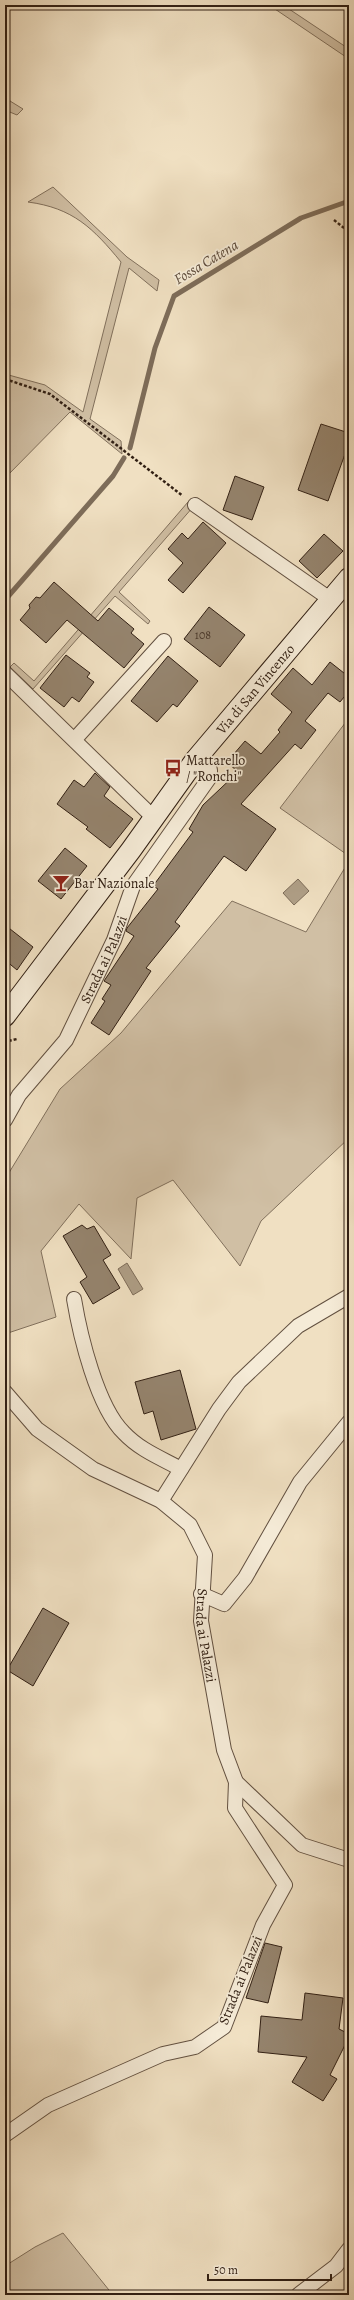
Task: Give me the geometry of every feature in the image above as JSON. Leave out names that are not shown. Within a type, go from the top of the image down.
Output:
[{"type":"main road","name":"Via di San Vincenzo","points":[[5,1016],[154,818],[196,759],[349,578]]},
{"type":"street","points":[[195,505],[330,599]]},
{"type":"street","points":[[75,739],[164,641]]},
{"type":"street","points":[[5,673],[75,739],[154,818]]},
{"type":"street","name":"Strada ai Palazzi","points":[[5,1120],[19,1095],[66,1040],[114,940],[133,886],[212,774],[210,770],[196,759]]},
{"type":"street","points":[[179,781],[197,795]]},
{"type":"street","points":[[161,1501],[219,1409],[239,1382],[298,1326],[349,1296]]},
{"type":"street","points":[[74,1299],[87,1360],[108,1410],[123,1432],[143,1450],[181,1468]]},
{"type":"street","name":"Strada ai Palazzi","points":[[5,1392],[37,1429],[93,1469],[161,1501],[190,1525],[204,1555],[201,1594],[201,1621],[217,1720],[224,1750],[236,1782],[235,1808],[285,1885],[263,1925],[224,2027],[195,2047],[163,2054],[48,2105],[5,2135]]},
{"type":"street","points":[[201,1594],[224,1604],[245,1578],[300,1482],[349,1422]]},
{"type":"street","name":"Strada ai Palazzi","points":[[236,1782],[302,1844],[349,1860]]},
{"type":"street","points":[[298,2295],[336,2266],[349,2249]]},
{"type":"path","points":[[334,220],[349,232]]},
{"type":"path","points":[[5,379],[50,394],[195,505]]},
{"type":"path","points":[[5,1044],[8,1041],[17,1039]]},
{"type":"shaded area","points":[[269,5],[283,5],[349,49],[349,59]]},
{"type":"shaded area","points":[[5,94],[10,101],[23,109],[17,115],[5,110]]},
{"type":"shaded area","points":[[53,187],[127,257],[159,280],[157,291],[129,268],[90,419],[121,441],[122,454],[70,412],[5,478],[5,374],[45,385],[83,412],[121,262],[101,239],[81,222],[58,209],[28,202]]},
{"type":"shaded area","points":[[188,502],[193,507],[119,592],[150,621],[148,624],[115,596],[33,689],[10,667],[14,663],[34,681]]},
{"type":"shaded area","points":[[349,718],[349,856],[280,808]]},
{"type":"shaded area","points":[[349,861],[349,1138],[261,1221],[240,1266],[173,1180],[137,1198],[131,1259],[79,1204],[41,1251],[56,1317],[5,1334],[5,1186],[7,1176],[60,1089],[121,1033],[232,901],[306,932]]},
{"type":"shaded area","points":[[298,879],[309,891],[294,905],[283,893]]},
{"type":"shaded area","points":[[127,1263],[143,1289],[133,1295],[118,1269]]},
{"type":"shaded area","points":[[63,2233],[113,2295],[5,2295],[5,2266],[35,2247]]},
{"type":"building","points":[[321,424],[349,433],[349,443],[328,501],[298,490]]},
{"type":"building","points":[[235,476],[264,487],[252,520],[223,510]]},
{"type":"building","points":[[203,522],[226,543],[183,593],[168,580],[183,563],[168,549],[182,533],[188,539]]},
{"type":"building","points":[[324,534],[343,551],[317,578],[299,561]]},
{"type":"building","points":[[54,582],[98,621],[109,608],[134,629],[131,633],[144,644],[124,668],[67,620],[46,643],[20,620],[30,608],[29,605],[36,597],[40,598]]},
{"type":"building","points":[[209,607],[245,635],[220,667],[184,639]]},
{"type":"building","points":[[66,655],[90,673],[87,677],[94,682],[79,702],[72,697],[64,707],[40,688]]},
{"type":"building","points":[[168,656],[198,681],[177,707],[173,704],[157,722],[131,701]]},
{"type":"building","points":[[330,662],[349,677],[349,691],[340,702],[328,693],[305,721],[316,730],[301,749],[295,744],[241,804],[276,829],[246,871],[224,856],[175,922],[180,926],[146,968],[151,971],[109,1035],[91,1023],[105,1001],[102,999],[111,985],[104,981],[134,936],[126,931],[127,928],[158,889],[153,886],[193,832],[189,829],[203,805],[238,772],[227,762],[245,741],[261,754],[280,732],[278,730],[292,712],[271,694],[293,668],[312,685]]},
{"type":"building","points":[[95,773],[110,787],[104,796],[133,819],[110,848],[86,829],[88,827],[57,804],[74,780],[84,787]]},
{"type":"building","points":[[65,848],[87,866],[61,899],[38,881]]},
{"type":"building","points":[[5,925],[33,947],[17,970],[5,960]]},
{"type":"building","points":[[82,1225],[87,1229],[94,1226],[111,1255],[103,1260],[120,1288],[93,1304],[80,1282],[87,1277],[63,1236]]},
{"type":"building","points":[[180,1370],[196,1429],[161,1440],[153,1411],[144,1414],[135,1382]]},
{"type":"building","points":[[43,1608],[69,1623],[33,1686],[7,1670]]},
{"type":"building","points":[[265,1943],[282,1947],[268,2003],[246,1998]]},
{"type":"building","points":[[305,1993],[343,1998],[339,2029],[349,2034],[349,2037],[330,2075],[337,2079],[323,2101],[292,2082],[307,2057],[258,2052],[261,2016],[302,2020]]},
{"type":"waterway","name":"Fossa Catena","points":[[130,448],[155,348],[174,296],[301,218],[349,201]]},
{"type":"waterway","name":"Fossa Catena","points":[[5,600],[113,476],[124,458]]},
{"type":"place","name":"Mattarello / \"Ronchi\"","points":[[173,768]]},
{"type":"place","name":"Bar Nazionale","points":[[61,883]]}]
